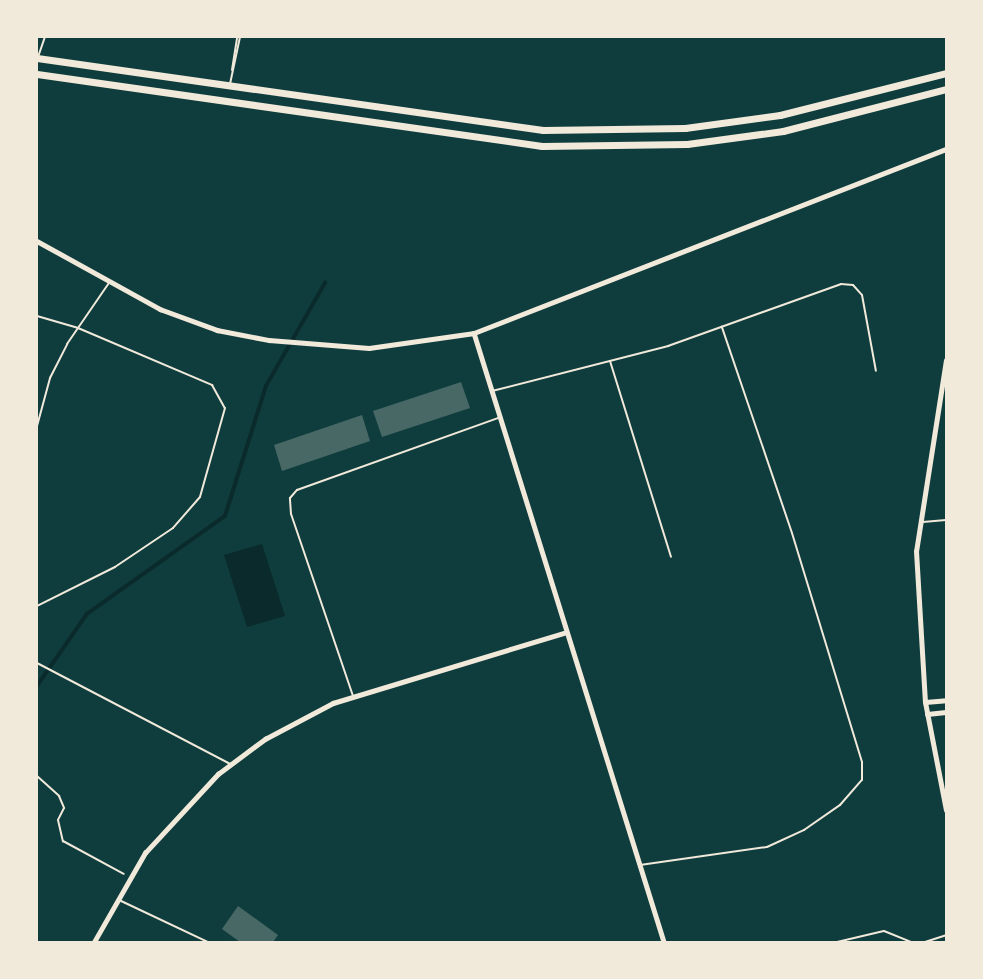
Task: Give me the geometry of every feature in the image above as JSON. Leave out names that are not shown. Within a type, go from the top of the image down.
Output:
[{"type":"highway","points":[[37,58],[542,130],[685,128],[780,115],[946,73]]},
{"type":"highway","points":[[37,74],[541,146],[687,144],[783,131],[946,89]]},
{"type":"street","points":[[37,241],[108,283],[217,330],[269,340],[369,348],[474,333],[946,149]]},
{"type":"street","points":[[474,333],[564,633],[664,942]]},
{"type":"street","points":[[946,359],[920,523],[918,615],[926,714],[946,810]]},
{"type":"street","points":[[94,942],[145,853],[231,764],[265,739],[353,697],[564,633]]},
{"type":"street","points":[[925,702],[946,699]]},
{"type":"street","points":[[926,714],[946,712]]},
{"type":"lane","points":[[37,58],[45,37]]},
{"type":"lane","points":[[230,85],[239,37]]},
{"type":"lane","points":[[37,426],[50,378],[78,328],[108,283]]},
{"type":"lane","points":[[491,392],[722,327],[841,284],[853,285],[862,295],[876,371]]},
{"type":"lane","points":[[37,316],[78,328],[212,385],[222,395],[225,408],[218,447],[200,497],[173,528],[115,567],[37,606]]},
{"type":"lane","points":[[639,866],[767,847],[804,830],[840,805],[862,780],[862,762],[796,545],[722,327]]},
{"type":"lane","points":[[609,360],[671,557]]},
{"type":"lane","points":[[353,697],[291,514],[290,498],[297,490],[499,418]]},
{"type":"lane","points":[[920,523],[946,520]]},
{"type":"lane","points":[[37,663],[231,764]]},
{"type":"lane","points":[[118,900],[208,942]]},
{"type":"lane","points":[[837,942],[884,931],[911,942]]},
{"type":"lane","points":[[925,942],[946,935]]},
{"type":"path","points":[[37,776],[59,796],[64,808],[58,820],[63,841],[131,878]]},
{"type":"water","points":[[262,544],[285,616],[247,627],[224,555]]},
{"type":"building","points":[[461,382],[470,408],[382,437],[373,411]]},
{"type":"building","points":[[362,415],[370,441],[282,471],[274,445]]},
{"type":"building","points":[[238,906],[278,935],[273,942],[240,942],[222,929]]},
{"type":"waterway","points":[[37,686],[87,614],[225,516],[266,386],[325,283]]}]
